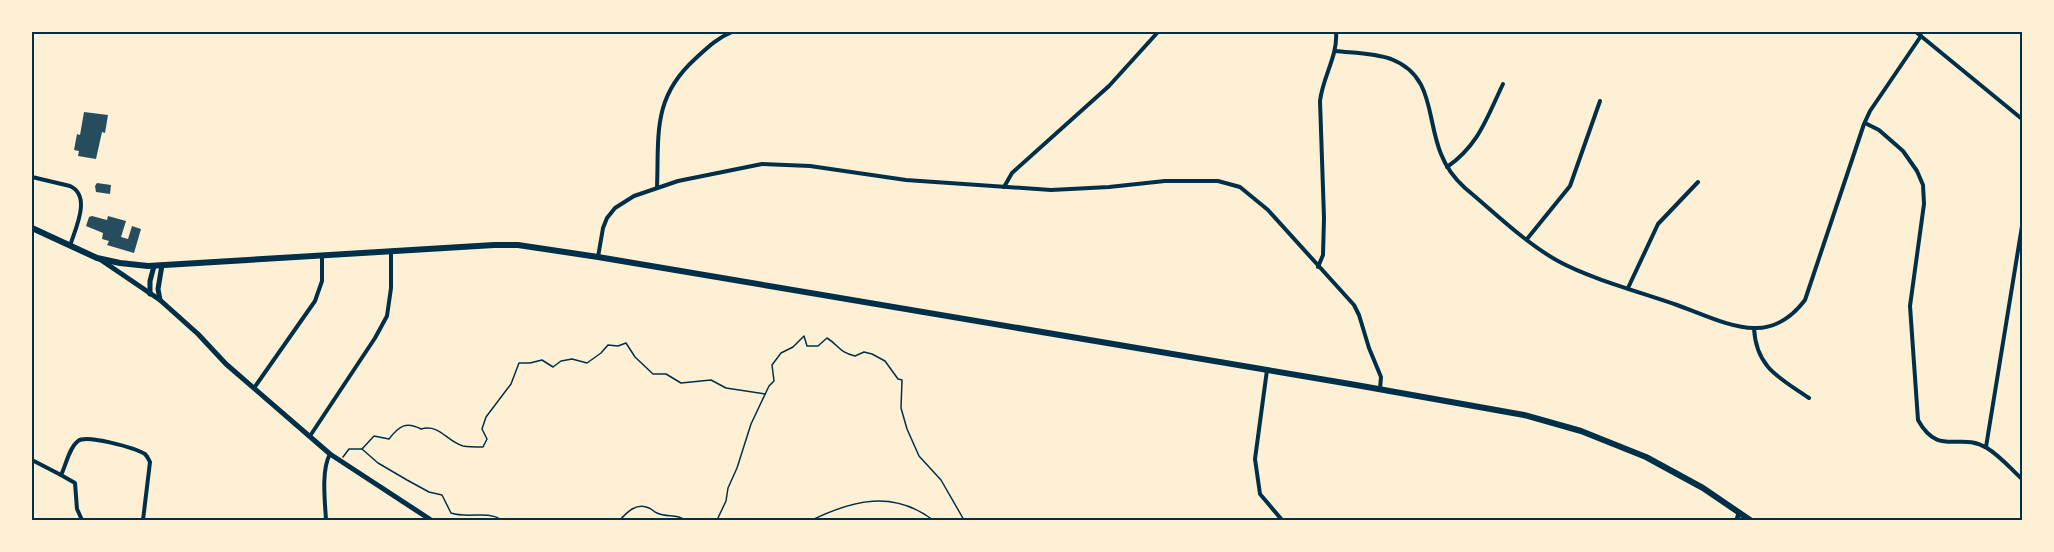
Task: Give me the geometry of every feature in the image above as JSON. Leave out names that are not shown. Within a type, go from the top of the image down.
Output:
[{"type":"main road","points":[[32,228],[97,258],[126,264],[154,266],[450,246],[518,245],[1380,389],[1520,414],[1581,431],[1665,466],[1750,520]]},
{"type":"street","points":[[657,188],[659,122],[666,97],[680,74],[693,61],[712,43],[732,32]]},
{"type":"street","points":[[1004,187],[1012,173],[1109,86],[1158,32]]},
{"type":"street","points":[[1318,267],[1323,255],[1324,218],[1320,101],[1322,85],[1335,51],[1336,32]]},
{"type":"street","points":[[1916,32],[2022,119]]},
{"type":"street","points":[[1335,51],[1386,58],[1412,72],[1425,92],[1438,147],[1458,182],[1527,239],[1560,262],[1730,324],[1754,328],[1772,326],[1783,321],[1805,300],[1865,123],[1921,36]]},
{"type":"street","points":[[1448,167],[1463,156],[1473,144],[1503,84]]},
{"type":"street","points":[[1527,239],[1570,186],[1600,101]]},
{"type":"street","points":[[1865,123],[1879,130],[1903,151],[1917,171],[1923,185],[1924,204],[1910,306],[1918,420],[1927,434],[1935,440],[1966,442],[1986,447],[2022,479]]},
{"type":"street","points":[[598,257],[603,228],[611,211],[634,196],[678,181],[762,164],[790,164],[906,180],[1004,187],[1076,189],[1202,180],[1229,183],[1252,196],[1268,210],[1354,305],[1381,376],[1380,389]]},
{"type":"street","points":[[32,177],[76,188],[80,195],[81,208],[70,246]]},
{"type":"street","points":[[1628,288],[1658,224],[1698,182]]},
{"type":"street","points":[[1986,447],[2022,226]]},
{"type":"street","points":[[310,436],[383,324],[390,300],[391,250]]},
{"type":"street","points":[[254,388],[315,301],[322,281],[322,255]]},
{"type":"street","points":[[97,258],[160,300],[254,388],[330,454],[430,520]]},
{"type":"street","points":[[150,294],[150,280],[154,266]]},
{"type":"street","points":[[160,300],[158,289],[162,266]]},
{"type":"street","points":[[1754,328],[1757,348],[1767,367],[1774,375],[1809,398]]},
{"type":"street","points":[[1266,370],[1255,459],[1260,494],[1282,520]]},
{"type":"street","points":[[61,475],[74,446],[82,438],[91,438],[144,454],[150,462],[143,520]]},
{"type":"street","points":[[326,520],[327,461],[330,454]]},
{"type":"street","points":[[32,460],[75,483],[77,509],[82,520]]},
{"type":"street","points":[[1737,520],[1738,513]]},
{"type":"path","points":[[717,520],[726,501],[728,488],[751,424],[765,394],[774,381],[772,365],[781,353],[793,347],[803,336],[807,346],[818,346],[827,338],[835,342],[843,353],[855,356],[868,352],[885,362],[898,379],[902,380],[902,413],[919,456],[941,480],[963,520]]},
{"type":"path","points":[[362,449],[374,436],[389,438],[404,424],[411,424],[421,429],[429,427],[442,431],[447,438],[463,446],[483,447],[487,439],[482,429],[484,420],[511,384],[519,363],[542,360],[553,367],[561,361],[572,359],[587,363],[608,345],[618,346],[626,343],[635,357],[653,374],[666,374],[678,382],[711,380],[726,388],[765,394]]},
{"type":"path","points":[[341,461],[349,449],[362,449],[378,463],[404,479],[429,492],[442,495],[451,513],[488,514],[502,520]]},
{"type":"path","points":[[812,520],[845,506],[880,500],[888,500],[905,506],[933,520]]},
{"type":"path","points":[[620,520],[640,505],[657,513],[678,516],[685,520]]},
{"type":"building","points":[[84,112],[108,115],[105,133],[102,132],[96,159],[78,156],[79,151],[74,150],[77,134],[80,135]]},
{"type":"building","points":[[97,183],[111,185],[110,194],[96,192]]},
{"type":"building","points":[[108,216],[126,221],[121,237],[128,239],[132,226],[141,229],[134,253],[107,245],[109,241],[102,239],[103,233],[86,226],[89,217],[107,220]]}]
